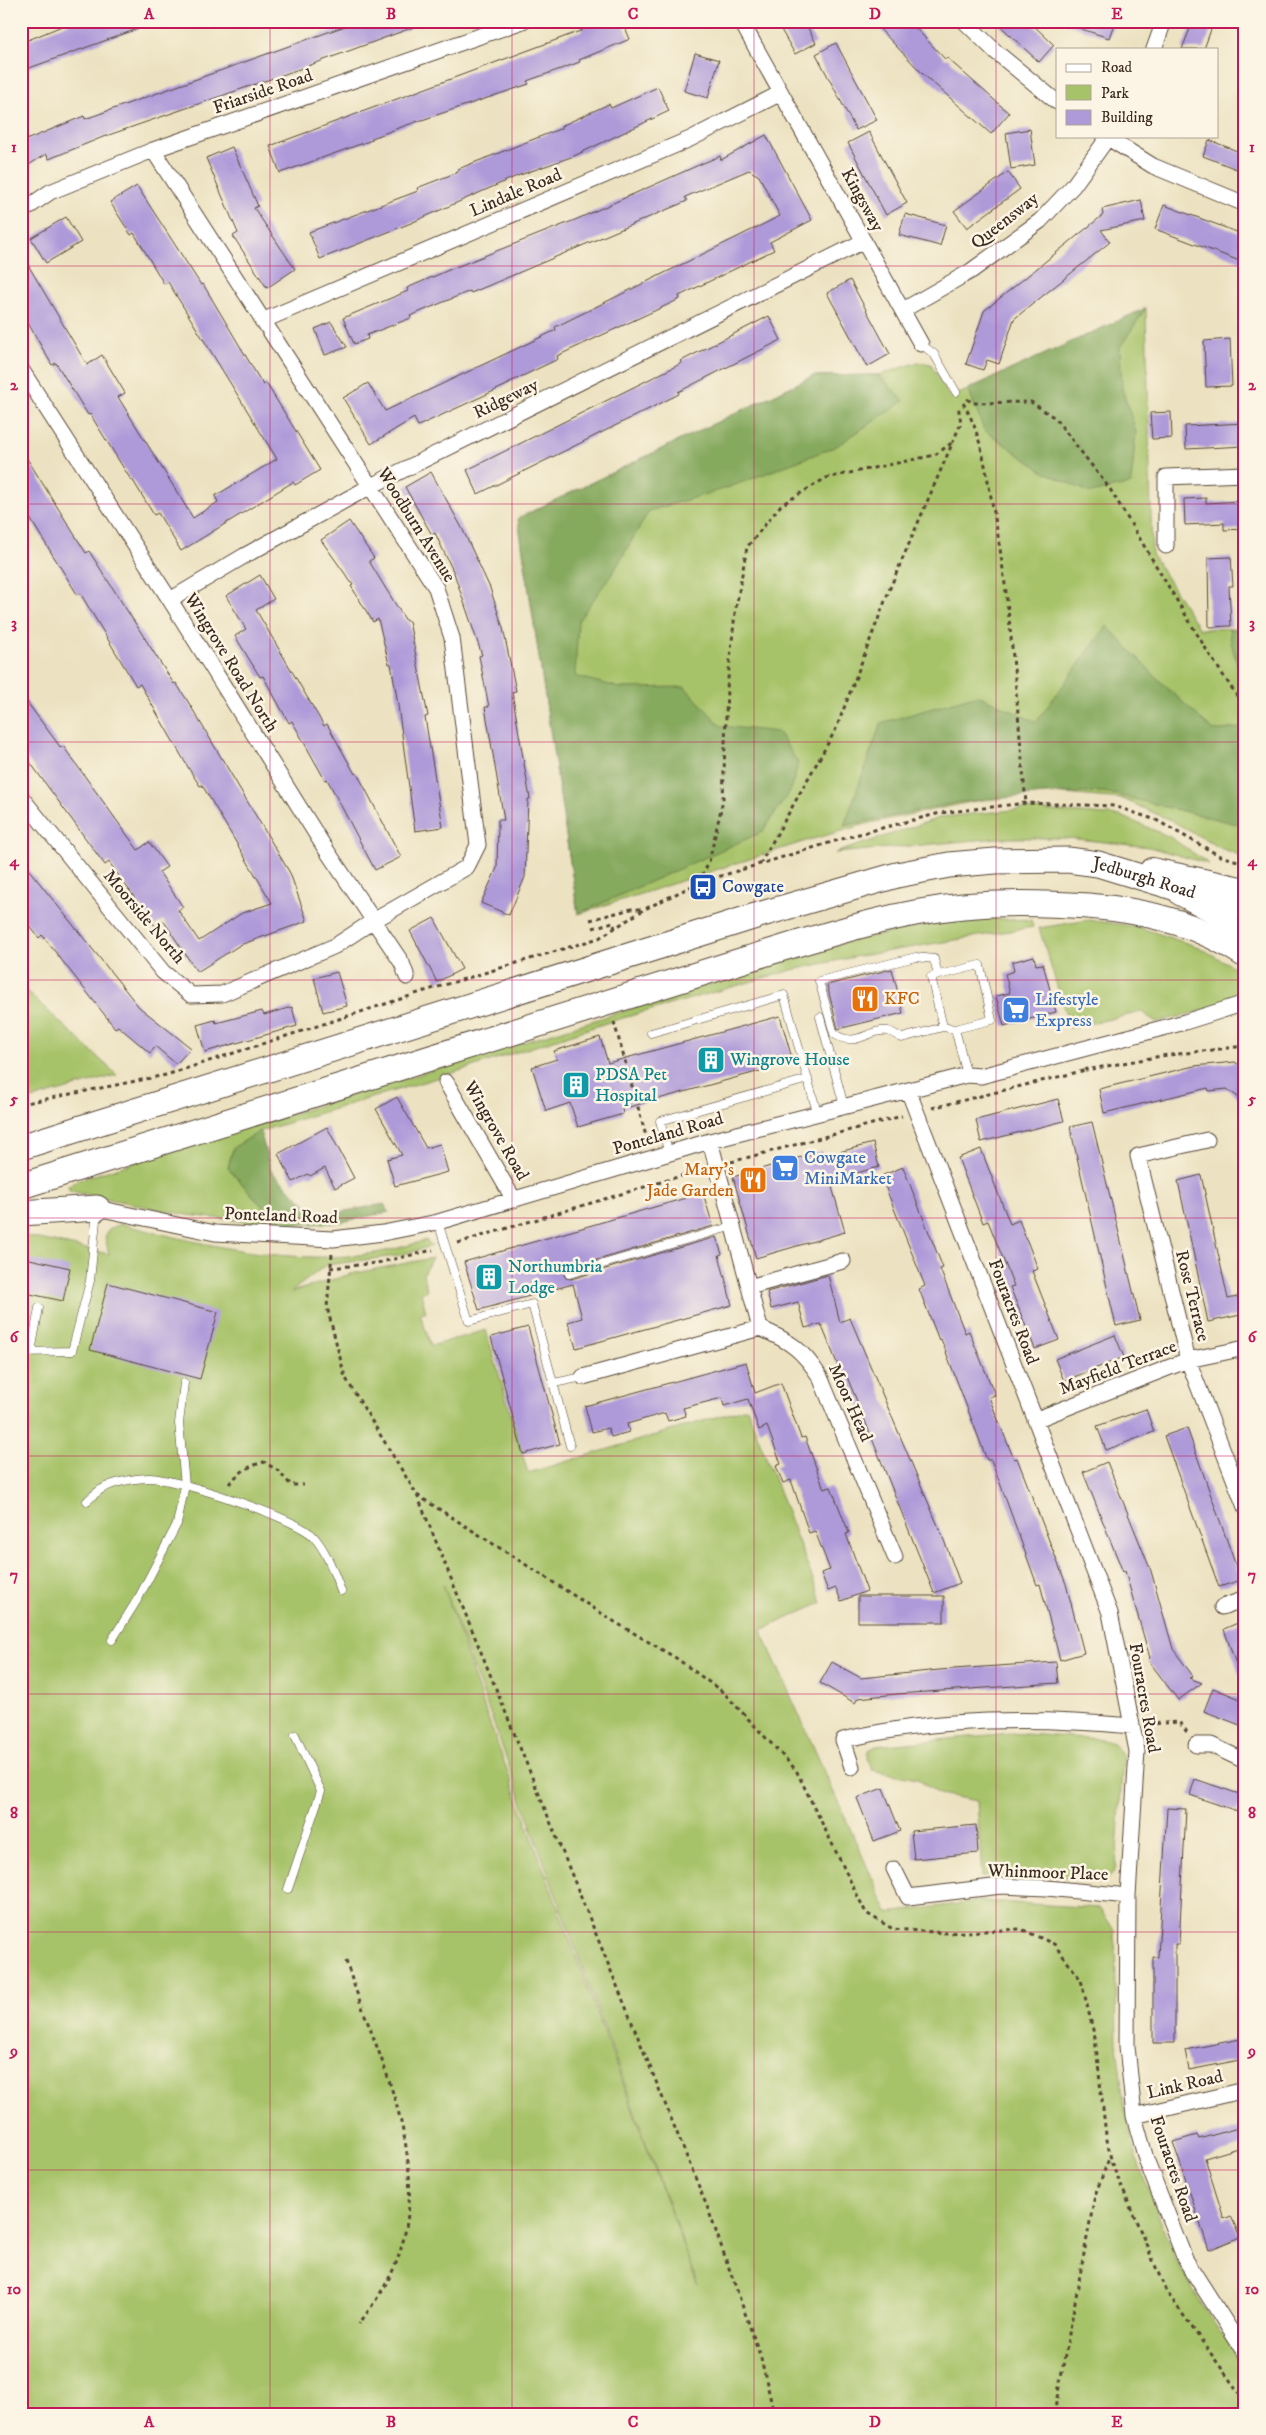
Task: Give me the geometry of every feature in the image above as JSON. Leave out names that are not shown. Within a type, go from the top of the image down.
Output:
[{"type":"highway","points":[[21,1146],[771,911],[897,875],[949,865],[1025,859],[1098,864]]},
{"type":"highway","name":"Jedburgh Road","points":[[1098,864],[1245,909]]},
{"type":"highway","points":[[21,1186],[737,962],[847,930],[911,915],[961,906],[1009,902],[1113,908],[1157,917],[1196,930],[1230,945],[1245,955]]},
{"type":"highway","points":[[21,1213],[97,1208]]},
{"type":"main road","name":"Jedburgh Road","points":[[1098,864],[1153,870],[1245,890]]},
{"type":"street","name":"Friarside Road","points":[[21,212],[50,192],[153,150],[523,21]]},
{"type":"street","name":"Kingsway","points":[[741,21],[922,344]]},
{"type":"street","points":[[964,21],[996,52],[1056,101]]},
{"type":"street","points":[[1154,48],[1164,21]]},
{"type":"street","name":"Lindale Road","points":[[262,321],[690,138],[781,92]]},
{"type":"street","name":"Queensway","points":[[903,310],[971,271],[1040,221],[1073,186],[1106,138]]},
{"type":"street","points":[[1109,138],[1153,166],[1245,204]]},
{"type":"street","name":"Woodburn Avenue","points":[[153,150],[436,588],[452,638],[478,845],[468,866],[374,921]]},
{"type":"street","name":"Ridgeway","points":[[170,600],[244,556],[371,486],[864,241]]},
{"type":"street","name":"Wingrove Road North","points":[[21,369],[170,600],[323,845],[402,963],[407,977]]},
{"type":"street","points":[[1166,546],[1166,477],[1245,474]]},
{"type":"street","name":"Moorside North","points":[[21,797],[163,972],[191,995],[222,994],[335,946],[374,921]]},
{"type":"street","points":[[1149,880],[1199,909],[1245,932]]},
{"type":"street","name":"Ponteland Road","points":[[97,1208],[215,1233],[333,1238],[382,1233],[438,1222],[514,1200],[667,1147],[710,1141],[817,1112],[974,1076],[1185,1022],[1245,1003]]},
{"type":"street","name":"Wingrove Road","points":[[446,1082],[514,1200]]},
{"type":"street","name":"Fouracres Road","points":[[908,1090],[1110,1613],[1137,1751],[1128,1896],[1127,2046],[1134,2116],[1146,2159],[1185,2259],[1245,2353]]},
{"type":"street","name":"Rose Terrace","points":[[1207,1140],[1138,1156],[1188,1360],[1245,1508]]},
{"type":"street","points":[[583,1377],[760,1328],[710,1141]]},
{"type":"street","points":[[749,1288],[843,1261]]},
{"type":"street","name":"Moor Head","points":[[760,1328],[786,1339],[806,1356],[820,1378],[895,1557]]},
{"type":"street","name":"Mayfield Terrace","points":[[1035,1420],[1188,1360],[1245,1348]]},
{"type":"street","points":[[1222,1607],[1245,1599]]},
{"type":"street","points":[[852,1767],[843,1740],[884,1730],[955,1722],[1068,1720],[1132,1726]]},
{"type":"street","points":[[1196,1745],[1211,1745],[1245,1761]]},
{"type":"street","name":"Whinmoor Place","points":[[894,1869],[908,1897],[1001,1886],[1047,1888],[1128,1896]]},
{"type":"street","name":"Link Road","points":[[1134,2116],[1245,2090]]},
{"type":"lane","name":"Kingsway","points":[[922,344],[934,354],[956,392]]},
{"type":"lane","points":[[938,975],[934,959],[916,957],[819,980],[834,1034],[849,1040],[887,1031],[902,1038],[943,1028],[955,1029],[992,1020],[980,965],[931,977],[943,1028]]},
{"type":"lane","points":[[651,1032],[784,995],[817,1112]]},
{"type":"lane","points":[[820,1017],[844,1106]]},
{"type":"lane","points":[[955,1029],[974,1076]]},
{"type":"lane","points":[[667,1147],[660,1121],[808,1079]]},
{"type":"lane","points":[[21,1352],[72,1350],[90,1281],[97,1208]]},
{"type":"lane","points":[[438,1222],[469,1321],[532,1304],[570,1446]]},
{"type":"lane","points":[[569,1274],[733,1226]]},
{"type":"lane","points":[[31,1352],[40,1308]]},
{"type":"lane","points":[[554,1383],[583,1377]]},
{"type":"lane","points":[[112,1640],[161,1558],[177,1524],[185,1485],[179,1423],[184,1383]]},
{"type":"lane","points":[[87,1501],[102,1488],[127,1481],[150,1478],[185,1485],[222,1498],[291,1524],[313,1536],[329,1562],[341,1591]]},
{"type":"lane","points":[[288,1889],[321,1791],[295,1735]]},
{"type":"path","points":[[760,864],[836,729],[890,588],[961,423],[956,392]]},
{"type":"path","points":[[956,392],[973,403],[1031,402],[1056,418],[1110,489],[1209,654],[1245,708]]},
{"type":"path","points":[[956,392],[970,414],[983,452],[1002,552],[1026,803]]},
{"type":"path","points":[[698,883],[709,862],[723,800],[727,688],[735,612],[746,547],[781,505],[826,478],[935,455],[953,442]]},
{"type":"path","points":[[21,1104],[166,1075],[415,994],[598,938],[645,909],[698,883],[855,835],[940,813],[1026,803],[1114,806],[1156,820],[1220,856],[1245,863]]},
{"type":"path","points":[[590,920],[630,909],[645,909]]},
{"type":"path","points":[[593,928],[613,922],[615,928]]},
{"type":"path","points":[[407,977],[415,994]]},
{"type":"path","points":[[614,1021],[649,1144],[667,1147]]},
{"type":"path","points":[[1104,1067],[1160,1056],[1245,1046]]},
{"type":"path","points":[[774,2414],[761,2358],[708,2209],[417,1494],[345,1377],[327,1307],[330,1268],[377,1263],[445,1247],[717,1166],[916,1112],[1086,1070]]},
{"type":"path","points":[[222,1498],[236,1475],[250,1466],[264,1462],[277,1470],[291,1485],[304,1485]]},
{"type":"path","points":[[417,1494],[615,1622],[676,1658],[724,1693],[796,1770],[866,1913],[893,1929],[947,1933],[1021,1929],[1054,1944],[1081,1980],[1095,2038],[1112,2164],[1166,2291],[1245,2402]]},
{"type":"path","points":[[1132,1726],[1179,1722],[1196,1745]]},
{"type":"path","points":[[346,1961],[362,2011],[393,2088],[404,2130],[411,2193],[399,2255],[382,2290],[359,2324]]},
{"type":"path","points":[[1054,2414],[1095,2195],[1110,2155]]},
{"type":"green space","points":[[1146,308],[1152,554],[1199,629],[1245,628],[1245,857],[1220,848],[1172,821],[1123,799],[1040,792],[1005,795],[870,823],[806,841],[578,914],[518,518],[813,376],[879,375],[918,362],[931,364],[950,398]]},
{"type":"green space","points":[[1146,308],[1120,347],[1122,389],[1136,431],[1131,484],[1091,493],[1044,472],[984,430],[968,389]]},
{"type":"green space","points":[[879,375],[904,401],[835,447],[727,488],[649,511],[614,571],[578,621],[575,676],[621,688],[685,687],[721,726],[778,732],[798,763],[791,790],[762,832],[578,914],[518,518],[813,376]]},
{"type":"green space","points":[[1107,626],[1160,681],[1214,731],[1245,727],[1245,826],[1104,792],[1046,794],[961,802],[844,826],[881,723],[978,695],[1036,722]]},
{"type":"green space","points":[[1245,628],[1245,693],[1229,629]]},
{"type":"green space","points":[[1024,809],[1121,816],[1170,837],[1209,864],[1149,847],[1068,838],[998,838],[835,853],[942,817]]},
{"type":"green space","points":[[974,918],[1031,920],[1033,927],[854,957],[792,970],[609,1022],[453,1073],[261,1131],[233,1148],[228,1168],[279,1225],[187,1215],[70,1191],[68,1186],[75,1181],[853,940],[927,925]]},
{"type":"green space","points":[[1089,920],[1138,927],[1199,947],[1239,970],[1245,979],[1244,989],[1225,1002],[1191,1014],[1156,1022],[1142,1012],[1070,1028],[1039,928]]},
{"type":"green space","points":[[21,986],[117,1075],[21,1102]]},
{"type":"green space","points":[[260,1131],[271,1171],[318,1216],[384,1204],[389,1212],[336,1223],[279,1225],[228,1168],[233,1148]]},
{"type":"green space","points":[[121,1224],[209,1245],[299,1257],[368,1254],[426,1240],[432,1246],[396,1256],[326,1265],[291,1292],[351,1274],[432,1258],[423,1274],[427,1290],[421,1293],[426,1312],[420,1313],[431,1346],[486,1330],[528,1473],[747,1408],[822,1603],[761,1630],[888,1913],[981,1901],[1099,1908],[1115,1931],[1117,2045],[1125,2112],[1138,2162],[1176,2261],[1206,2312],[1245,2369],[1245,2414],[21,2414],[21,1235],[109,1254],[105,1237],[109,1229]],"holes":[[[443,1584],[697,2284],[485,1710]]]},
{"type":"green space","points":[[1010,1733],[1101,1739],[1115,1744],[1123,1758],[1116,1868],[1110,1877],[1100,1882],[1045,1875],[982,1876],[977,1801],[939,1794],[917,1779],[872,1770],[868,1758],[869,1750],[876,1746]]},
{"type":"building","points":[[74,21],[153,21],[154,23],[21,71],[21,43]]},
{"type":"building","points":[[359,21],[425,23],[103,137],[49,159],[46,154],[21,170],[21,142],[84,116],[85,119]]},
{"type":"building","points":[[597,21],[622,21],[630,39],[579,60],[580,62],[527,81],[529,84],[404,126],[372,138],[372,140],[280,173],[270,146],[583,30],[582,28]]},
{"type":"building","points":[[776,21],[804,21],[816,43],[795,54]]},
{"type":"building","points":[[872,21],[909,21],[945,59],[947,58],[1009,113],[991,134],[924,75]]},
{"type":"building","points":[[995,21],[1029,21],[1054,45],[1039,62]]},
{"type":"building","points":[[1066,21],[1115,21],[1109,38],[1066,24]]},
{"type":"building","points":[[1193,21],[1214,21],[1204,48],[1182,48]]},
{"type":"building","points":[[836,43],[877,120],[856,130],[816,54]]},
{"type":"building","points":[[695,53],[719,60],[708,98],[684,91]]},
{"type":"building","points":[[658,87],[669,111],[574,156],[517,176],[411,223],[320,259],[309,232],[418,191],[417,188],[458,172],[458,169],[562,128],[561,126],[609,104],[611,108]]},
{"type":"building","points":[[1030,129],[1035,165],[1011,169],[1006,133]]},
{"type":"building","points":[[869,132],[907,203],[886,215],[848,143]]},
{"type":"building","points":[[766,135],[812,220],[770,242],[774,250],[679,296],[680,299],[557,356],[558,359],[509,384],[418,426],[414,418],[371,444],[343,398],[368,383],[385,411],[556,330],[555,327],[780,216],[759,176],[749,170],[685,197],[687,201],[367,335],[368,339],[354,344],[343,318],[408,291],[407,288],[451,269],[575,220],[720,156],[721,160]]},
{"type":"building","points":[[1209,140],[1245,154],[1239,170],[1203,156]]},
{"type":"building","points":[[232,147],[258,206],[254,208],[295,269],[267,288],[233,236],[238,233],[206,158]]},
{"type":"building","points":[[1008,172],[1020,189],[967,228],[954,211]]},
{"type":"building","points":[[137,186],[201,285],[203,284],[263,385],[266,383],[320,470],[295,485],[293,482],[181,551],[158,513],[154,515],[56,363],[52,365],[21,311],[21,253],[87,365],[102,355],[125,393],[118,397],[193,518],[218,502],[215,496],[277,459],[168,282],[164,284],[134,233],[131,235],[110,202]]},
{"type":"building","points":[[1141,200],[1145,221],[1101,230],[1110,242],[1014,319],[999,364],[987,360],[983,370],[966,364],[984,311],[1103,215],[1102,209]]},
{"type":"building","points":[[1164,205],[1245,235],[1245,263],[1155,229]]},
{"type":"building","points":[[905,214],[946,225],[940,246],[899,235]]},
{"type":"building","points":[[66,217],[81,242],[46,263],[31,238]]},
{"type":"building","points":[[850,280],[890,354],[867,367],[827,293]]},
{"type":"building","points":[[769,316],[781,340],[678,392],[679,394],[478,494],[467,470],[682,363],[681,361]]},
{"type":"building","points":[[331,322],[347,347],[325,355],[315,329]]},
{"type":"building","points":[[1230,339],[1232,386],[1206,387],[1204,341]]},
{"type":"building","points":[[1171,412],[1172,438],[1152,439],[1150,413]]},
{"type":"building","points":[[1245,423],[1245,446],[1186,449],[1185,426]]},
{"type":"building","points":[[21,449],[86,553],[89,551],[174,684],[176,683],[187,700],[290,873],[307,921],[240,945],[197,972],[163,920],[155,926],[109,862],[105,865],[21,750],[21,694],[61,748],[63,746],[138,850],[149,842],[167,867],[159,872],[183,907],[178,910],[199,941],[242,913],[272,903],[202,785],[200,786],[189,769],[140,684],[136,686],[80,593],[77,594],[21,504]]},
{"type":"building","points":[[431,472],[462,528],[490,588],[503,628],[516,691],[512,692],[530,799],[528,799],[525,877],[509,915],[481,903],[497,868],[498,820],[504,820],[485,707],[489,707],[479,656],[482,655],[454,573],[435,533],[432,535],[405,487]]},
{"type":"building","points":[[1206,498],[1206,503],[1242,501],[1244,529],[1224,530],[1224,523],[1185,525],[1184,499]]},
{"type":"building","points":[[349,521],[374,558],[369,561],[406,621],[409,621],[428,716],[425,717],[443,827],[415,831],[397,698],[391,664],[389,664],[378,619],[373,622],[351,586],[353,585],[321,540]]},
{"type":"building","points":[[1231,557],[1233,586],[1229,586],[1231,626],[1209,627],[1208,558]]},
{"type":"building","points":[[260,575],[274,599],[256,610],[324,726],[327,724],[355,774],[357,773],[401,857],[375,870],[327,779],[325,780],[292,721],[289,723],[263,676],[260,677],[235,636],[246,629],[226,596]]},
{"type":"building","points":[[21,860],[139,1007],[191,1048],[176,1064],[155,1046],[150,1053],[118,1026],[115,1028],[42,935],[39,938],[21,915]]},
{"type":"building","points":[[434,918],[462,969],[437,982],[410,931]]},
{"type":"building","points":[[1034,956],[1036,965],[1043,964],[1056,1012],[1004,1026],[996,996],[1010,993],[1005,974],[1014,971],[1012,962]]},
{"type":"building","name":"KFC","points":[[892,969],[903,1013],[838,1029],[827,985]]},
{"type":"building","points":[[337,972],[347,1006],[323,1012],[314,978]]},
{"type":"building","points":[[292,1007],[297,1026],[205,1052],[197,1025],[215,1020],[216,1023],[262,1011],[264,1015]]},
{"type":"building","points":[[780,1016],[793,1062],[622,1109],[623,1114],[578,1127],[570,1103],[546,1111],[532,1067],[557,1059],[554,1051],[600,1037],[608,1063]]},
{"type":"building","points":[[1235,1062],[1245,1069],[1245,1102],[1227,1089],[1209,1091],[1208,1088],[1104,1113],[1099,1089],[1194,1066]]},
{"type":"building","points":[[397,1097],[426,1148],[440,1144],[448,1172],[395,1186],[387,1159],[402,1155],[376,1109]]},
{"type":"building","points":[[1058,1099],[1064,1121],[981,1142],[976,1120]]},
{"type":"building","points":[[1092,1122],[1140,1320],[1116,1326],[1070,1127]]},
{"type":"building","points":[[327,1127],[354,1178],[335,1188],[325,1168],[293,1182],[278,1154]]},
{"type":"building","points":[[873,1143],[879,1167],[830,1180],[845,1232],[756,1258],[733,1177],[822,1151],[824,1156]]},
{"type":"building","points":[[981,1149],[1010,1224],[1019,1220],[1038,1269],[1032,1271],[1059,1340],[1035,1349],[1010,1287],[1014,1286],[988,1221],[983,1223],[958,1158]]},
{"type":"building","points":[[903,1167],[943,1268],[940,1269],[965,1333],[969,1331],[995,1395],[989,1397],[996,1415],[1014,1459],[1017,1458],[1066,1584],[1084,1653],[1060,1660],[1040,1584],[1037,1585],[991,1460],[987,1460],[941,1339],[939,1340],[919,1289],[925,1286],[881,1176]]},
{"type":"building","points":[[1201,1175],[1228,1299],[1245,1295],[1245,1314],[1208,1322],[1178,1181]]},
{"type":"building","points":[[703,1193],[713,1226],[567,1269],[564,1275],[566,1278],[571,1279],[716,1237],[722,1254],[719,1255],[732,1305],[576,1348],[568,1322],[582,1318],[573,1284],[479,1310],[464,1262]]},
{"type":"building","points":[[21,1257],[70,1268],[63,1301],[21,1292]]},
{"type":"building","points":[[828,1275],[840,1322],[850,1318],[942,1535],[960,1583],[934,1593],[847,1377],[843,1378],[821,1324],[805,1328],[798,1302],[771,1309],[767,1292]]},
{"type":"building","points":[[108,1283],[218,1312],[200,1379],[90,1350]]},
{"type":"building","points":[[528,1327],[560,1444],[523,1454],[491,1337]]},
{"type":"building","points":[[1115,1335],[1124,1357],[1064,1381],[1055,1359]]},
{"type":"building","points":[[746,1362],[755,1393],[781,1383],[801,1438],[805,1437],[824,1489],[831,1487],[849,1533],[846,1534],[867,1591],[841,1601],[836,1588],[828,1591],[821,1573],[830,1570],[815,1531],[809,1533],[791,1480],[783,1483],[776,1466],[781,1464],[767,1426],[759,1430],[748,1399],[724,1406],[722,1398],[683,1408],[686,1416],[668,1421],[665,1413],[627,1424],[629,1432],[611,1437],[608,1428],[592,1432],[585,1406]]},
{"type":"building","points":[[1146,1409],[1154,1432],[1106,1450],[1097,1426]]},
{"type":"building","points":[[1187,1428],[1241,1580],[1219,1587],[1164,1436]]},
{"type":"building","points":[[1107,1462],[1151,1571],[1173,1649],[1193,1676],[1189,1678],[1202,1683],[1178,1700],[1148,1660],[1150,1658],[1125,1571],[1123,1572],[1083,1472]]},
{"type":"building","points":[[858,1596],[944,1596],[944,1622],[858,1622]]},
{"type":"building","points":[[1240,1622],[1245,1634],[1245,1682],[1242,1682],[1224,1629]]},
{"type":"building","points":[[832,1662],[861,1678],[939,1670],[1056,1662],[1058,1683],[897,1694],[858,1698],[855,1703],[820,1683]]},
{"type":"building","points":[[1213,1688],[1245,1701],[1245,1727],[1204,1711]]},
{"type":"building","points":[[1195,1779],[1242,1795],[1237,1811],[1190,1795]]},
{"type":"building","points":[[883,1788],[900,1831],[874,1841],[857,1798]]},
{"type":"building","points":[[1167,1808],[1186,1809],[1179,1944],[1175,1944],[1175,2043],[1153,2043],[1153,1957],[1158,1957]]},
{"type":"building","points":[[976,1825],[978,1853],[914,1859],[911,1831]]},
{"type":"building","points":[[1245,2038],[1245,2059],[1189,2070],[1185,2050]]},
{"type":"building","points":[[1245,2126],[1245,2146],[1205,2158],[1224,2219],[1231,2216],[1240,2237],[1209,2250],[1173,2142],[1197,2135],[1199,2139]]},
{"type":"place","name":"Cowgate","points":[[703,887]]},
{"type":"place","name":"KFC","points":[[865,999]]},
{"type":"place","name":"Lifestyle Express","points":[[1016,1010]]},
{"type":"place","name":"Wingrove House","points":[[711,1060]]},
{"type":"place","name":"PDSA Pet Hospital","points":[[576,1085]]},
{"type":"place","name":"Cowgate MiniMarket","points":[[785,1168]]},
{"type":"place","name":"Mary’s Jade Garden","points":[[753,1180]]},
{"type":"place","name":"Northumbria Lodge","points":[[489,1277]]}]
